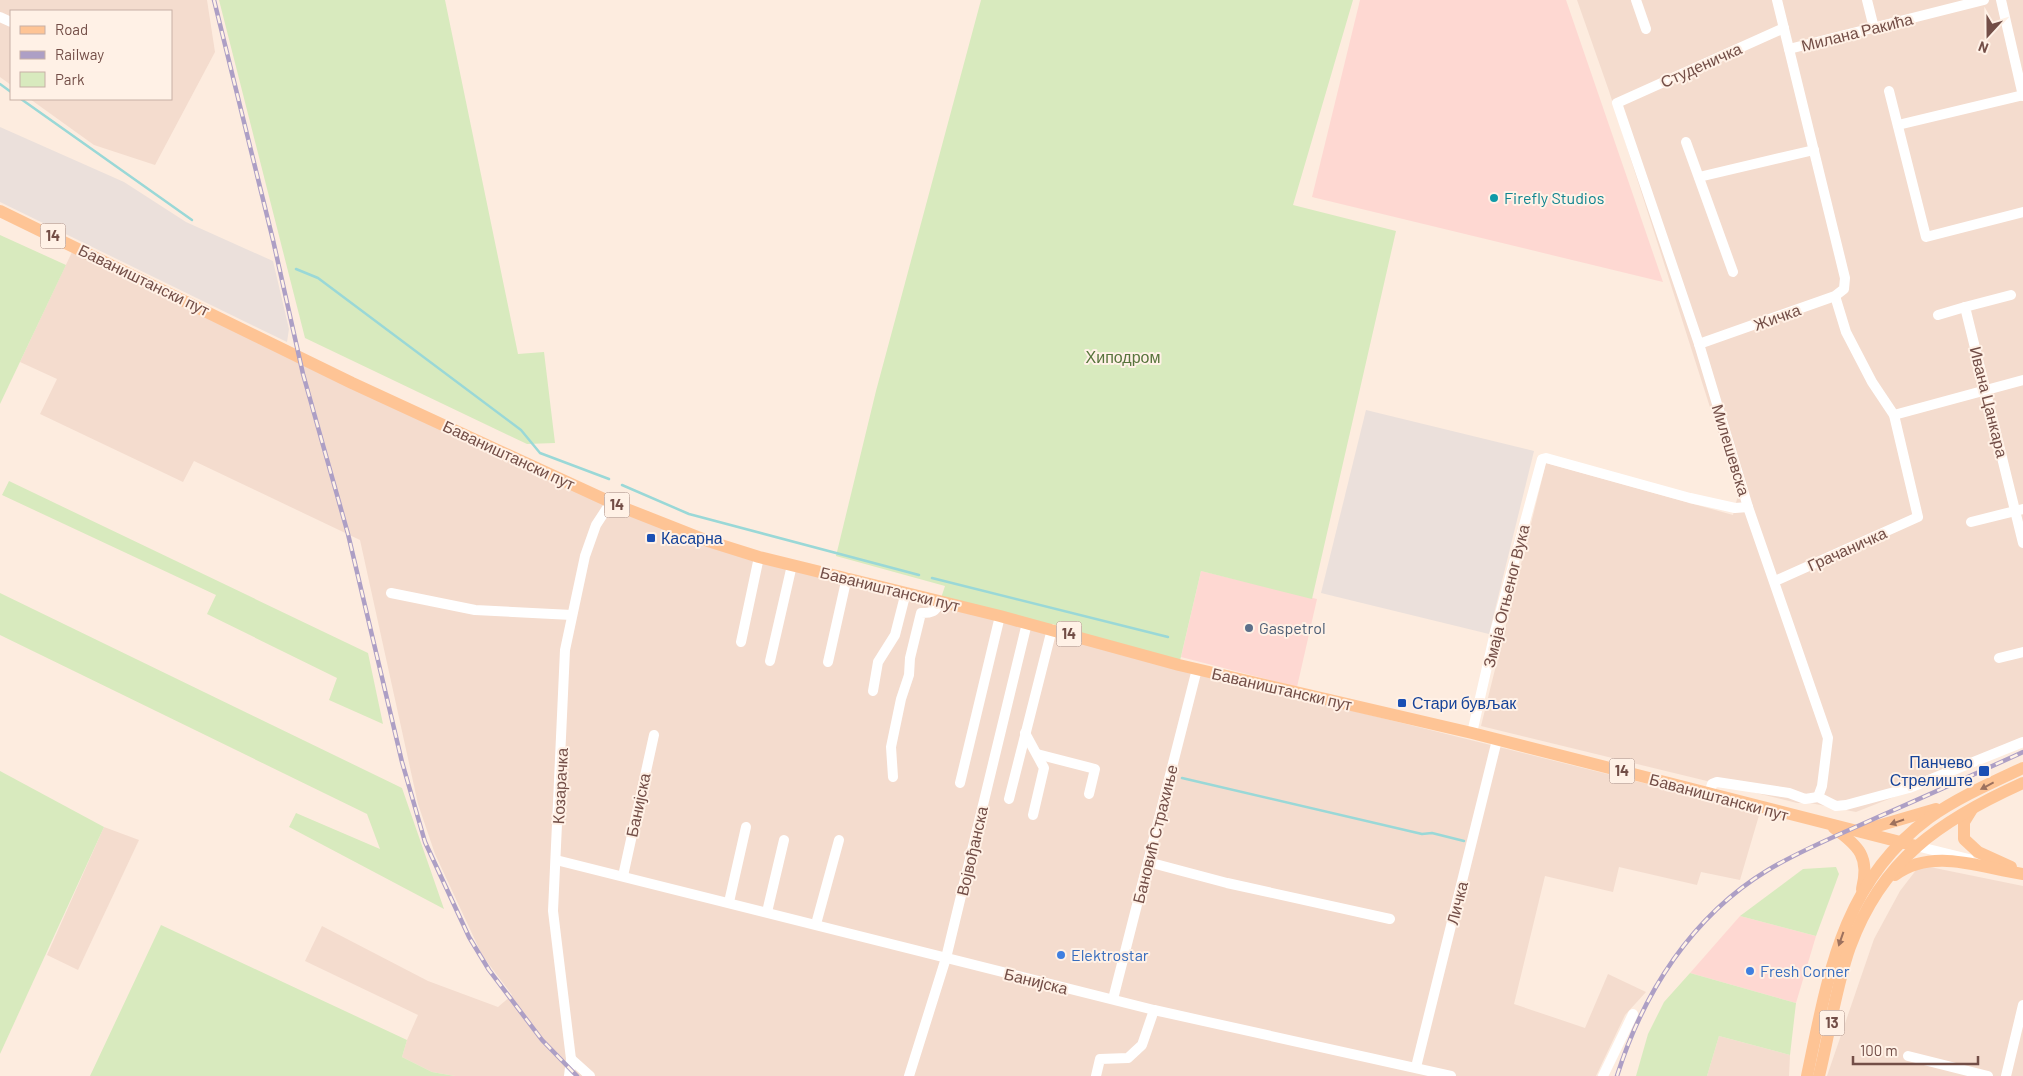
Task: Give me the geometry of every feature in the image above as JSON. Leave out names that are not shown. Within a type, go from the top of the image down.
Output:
[{"type":"main road","name":"Баваништански пут","points":[[0,211],[352,383],[610,502],[708,541],[759,557],[1052,629],[1197,669],[1472,733],[1830,825]]},
{"type":"main road","name":"13","points":[[1807,1076],[1832,966],[1841,936],[1860,894],[1901,842],[1929,818],[1952,804],[2023,768]]},
{"type":"main road","name":"13","points":[[1819,1076],[1850,948],[1865,913],[1876,894],[1894,870],[1916,846],[1973,807],[2023,783]]},
{"type":"main road","points":[[1857,831],[1879,827],[1952,804]]},
{"type":"main road","points":[[1973,807],[1964,822],[1964,839],[1978,852],[2022,872]]},
{"type":"main road","points":[[1830,825],[1856,846],[1862,855],[1865,875],[1860,894]]},
{"type":"main road","name":"14","points":[[1830,825],[1916,846]]},
{"type":"main road","points":[[1876,894],[1897,873],[1923,862],[1948,860],[2022,872]]},
{"type":"street","points":[[1636,0],[1646,29]]},
{"type":"street","points":[[1777,0],[1845,278],[1844,289],[1835,296],[1846,332],[1872,382],[1894,415],[2023,380]]},
{"type":"street","points":[[1867,0],[1874,28]]},
{"type":"street","name":"Милана Ракића","points":[[1789,49],[1984,0]]},
{"type":"street","points":[[1898,125],[2023,95],[2001,0]]},
{"type":"street","name":"Студеничка","points":[[1617,103],[1784,28]]},
{"type":"street","points":[[1890,91],[1926,237],[2023,212]]},
{"type":"street","name":"Милешевска","points":[[1617,103],[1699,344],[1748,507],[1828,738],[1822,786],[1818,797]]},
{"type":"street","points":[[1686,142],[1733,272]]},
{"type":"street","points":[[1699,177],[1814,150]]},
{"type":"street","points":[[1938,315],[2011,295]]},
{"type":"street","name":"Жичка","points":[[1699,344],[1835,296]]},
{"type":"street","name":"Ивана Цанкара","points":[[1965,308],[2019,510],[2023,543]]},
{"type":"street","name":"Грачаничка","points":[[1775,581],[1918,517],[1894,415]]},
{"type":"street","name":"Змаја Огњеног Вука","points":[[1472,733],[1495,632],[1542,459],[1546,458],[1690,498],[1735,508],[1748,507]]},
{"type":"street","name":"Козарачка","points":[[569,1076],[571,1059],[553,911],[565,650],[585,556],[596,525],[610,502]]},
{"type":"street","points":[[1971,522],[2019,510]]},
{"type":"street","points":[[741,642],[759,557]]},
{"type":"street","points":[[770,661],[792,565]]},
{"type":"street","points":[[828,662],[846,577]]},
{"type":"street","points":[[872,692],[878,662],[895,635],[906,592]]},
{"type":"street","points":[[391,593],[475,610],[572,615]]},
{"type":"street","points":[[893,777],[891,747],[909,675],[910,658],[921,613],[931,613],[937,608],[940,601]]},
{"type":"street","points":[[960,783],[1000,616]]},
{"type":"street","name":"Војвођанска","points":[[909,1076],[946,958],[1026,623]]},
{"type":"street","points":[[1009,799],[1052,629]]},
{"type":"street","points":[[1999,658],[2023,652]]},
{"type":"street","name":"Бановић Страхиње","points":[[1113,999],[1197,669]]},
{"type":"street","points":[[1025,733],[1044,768],[1033,815]]},
{"type":"street","name":"Банијска","points":[[623,876],[654,735]]},
{"type":"street","name":"Личка","points":[[1416,1067],[1496,740]]},
{"type":"street","points":[[1708,794],[1712,784],[1717,782],[1790,793],[1805,799],[1818,797],[1829,805],[1846,805],[1909,788],[2023,742]]},
{"type":"street","points":[[1037,754],[1095,769],[1089,794]]},
{"type":"street","points":[[729,902],[746,827]]},
{"type":"street","points":[[767,912],[784,840]]},
{"type":"street","points":[[816,924],[839,840]]},
{"type":"street","points":[[1916,846],[2022,872]]},
{"type":"street","name":"Банијска","points":[[556,860],[1154,1010],[1452,1076]]},
{"type":"street","points":[[1148,862],[1227,883],[1390,919]]},
{"type":"street","points":[[2006,1076],[2023,1006]]},
{"type":"street","points":[[1096,1076],[1100,1059],[1128,1058],[1142,1045],[1154,1010]]},
{"type":"street","points":[[1603,1076],[1633,1014]]},
{"type":"street","points":[[1908,1056],[1988,1076]]},
{"type":"street","points":[[571,1059],[590,1076]]},
{"type":"shaded area","points":[[0,0],[207,0],[215,52],[155,165],[94,145],[31,100],[172,100],[172,10],[10,10],[10,84],[0,77]]},
{"type":"shaded area","points":[[1360,0],[1566,0],[1663,282],[1312,197]]},
{"type":"shaded area","points":[[1577,0],[2023,0],[2023,746],[1856,812],[1810,803],[1797,803],[1481,726],[1546,463],[1733,515],[1738,495],[1609,91]]},
{"type":"shaded area","points":[[0,127],[124,182],[186,222],[273,261],[289,329],[287,342],[0,202]]},
{"type":"shaded area","points":[[72,252],[687,536],[1088,645],[1760,812],[1740,880],[1701,872],[1697,885],[1619,867],[1613,892],[1545,876],[1514,1004],[1585,1028],[1608,974],[1646,992],[1625,1015],[1596,1076],[455,1076],[432,1072],[402,1057],[418,1015],[305,961],[322,926],[428,981],[498,1007],[512,995],[482,955],[435,854],[418,804],[360,540],[194,461],[183,482],[40,414],[57,379],[20,362]]},
{"type":"shaded area","points":[[1366,410],[1534,451],[1489,634],[1321,593]]},
{"type":"shaded area","name":"Gaspetrol","points":[[1201,571],[1317,599],[1297,687],[1181,657]]},
{"type":"shaded area","points":[[104,827],[139,840],[78,970],[47,955]]},
{"type":"shaded area","points":[[1920,865],[2023,886],[2023,1076],[1827,1076],[1874,939],[1900,891]]},
{"type":"shaded area","points":[[1740,916],[1816,936],[1796,1003],[1690,973]]},
{"type":"shaded area","points":[[1719,1036],[1790,1055],[1789,1076],[1707,1076]]},
{"type":"green space","points":[[219,0],[445,0],[518,354],[544,352],[555,443],[527,444],[305,338]]},
{"type":"green space","name":"Хиподром","points":[[981,0],[1353,0],[1293,205],[1396,231],[1312,599],[1201,571],[1179,665],[940,601],[945,586],[836,556],[876,391]]},
{"type":"green space","points":[[0,235],[66,265],[0,404]]},
{"type":"green space","points":[[9,481],[368,653],[383,724],[329,700],[337,678],[207,614],[216,595],[2,495]]},
{"type":"green space","points":[[0,593],[402,788],[444,909],[289,827],[296,813],[380,849],[367,814],[0,635]]},
{"type":"green space","points":[[0,771],[104,827],[0,1054]]},
{"type":"green space","points":[[1836,867],[1839,874],[1816,936],[1740,916],[1803,869]]},
{"type":"green space","points":[[161,925],[407,1040],[402,1057],[432,1072],[455,1076],[90,1076]]},
{"type":"green space","points":[[1690,973],[1796,1003],[1790,1055],[1719,1036],[1707,1076],[1636,1076],[1648,1034],[1664,1002]]},
{"type":"waterway","points":[[0,84],[10,91]]},
{"type":"waterway","points":[[22,100],[192,220]]},
{"type":"waterway","points":[[296,269],[318,278],[521,430],[540,453],[609,479]]},
{"type":"waterway","points":[[622,485],[689,514],[919,575]]},
{"type":"waterway","points":[[932,578],[1168,637]]},
{"type":"waterway","points":[[1182,778],[1422,834],[1432,833],[1464,841]]},
{"type":"railway","points":[[214,0],[273,240],[303,374],[348,534],[402,762],[425,842],[469,937],[489,970],[542,1040],[577,1076]]},
{"type":"railway","points":[[1617,1076],[1628,1045],[1656,986],[1694,934],[1716,910],[1741,889],[1781,862],[1808,848],[2023,752]]},
{"type":"place","name":"Firefly Studios","points":[[1494,198]]},
{"type":"place","name":"Касарна","points":[[651,538]]},
{"type":"place","name":"Gaspetrol","points":[[1249,628]]},
{"type":"place","name":"Стари бувљак","points":[[1402,703]]},
{"type":"place","name":"Панчево Стрелиште","points":[[1984,771]]},
{"type":"place","name":"Elektrostar","points":[[1061,955]]},
{"type":"place","name":"Fresh Corner","points":[[1750,971]]}]
